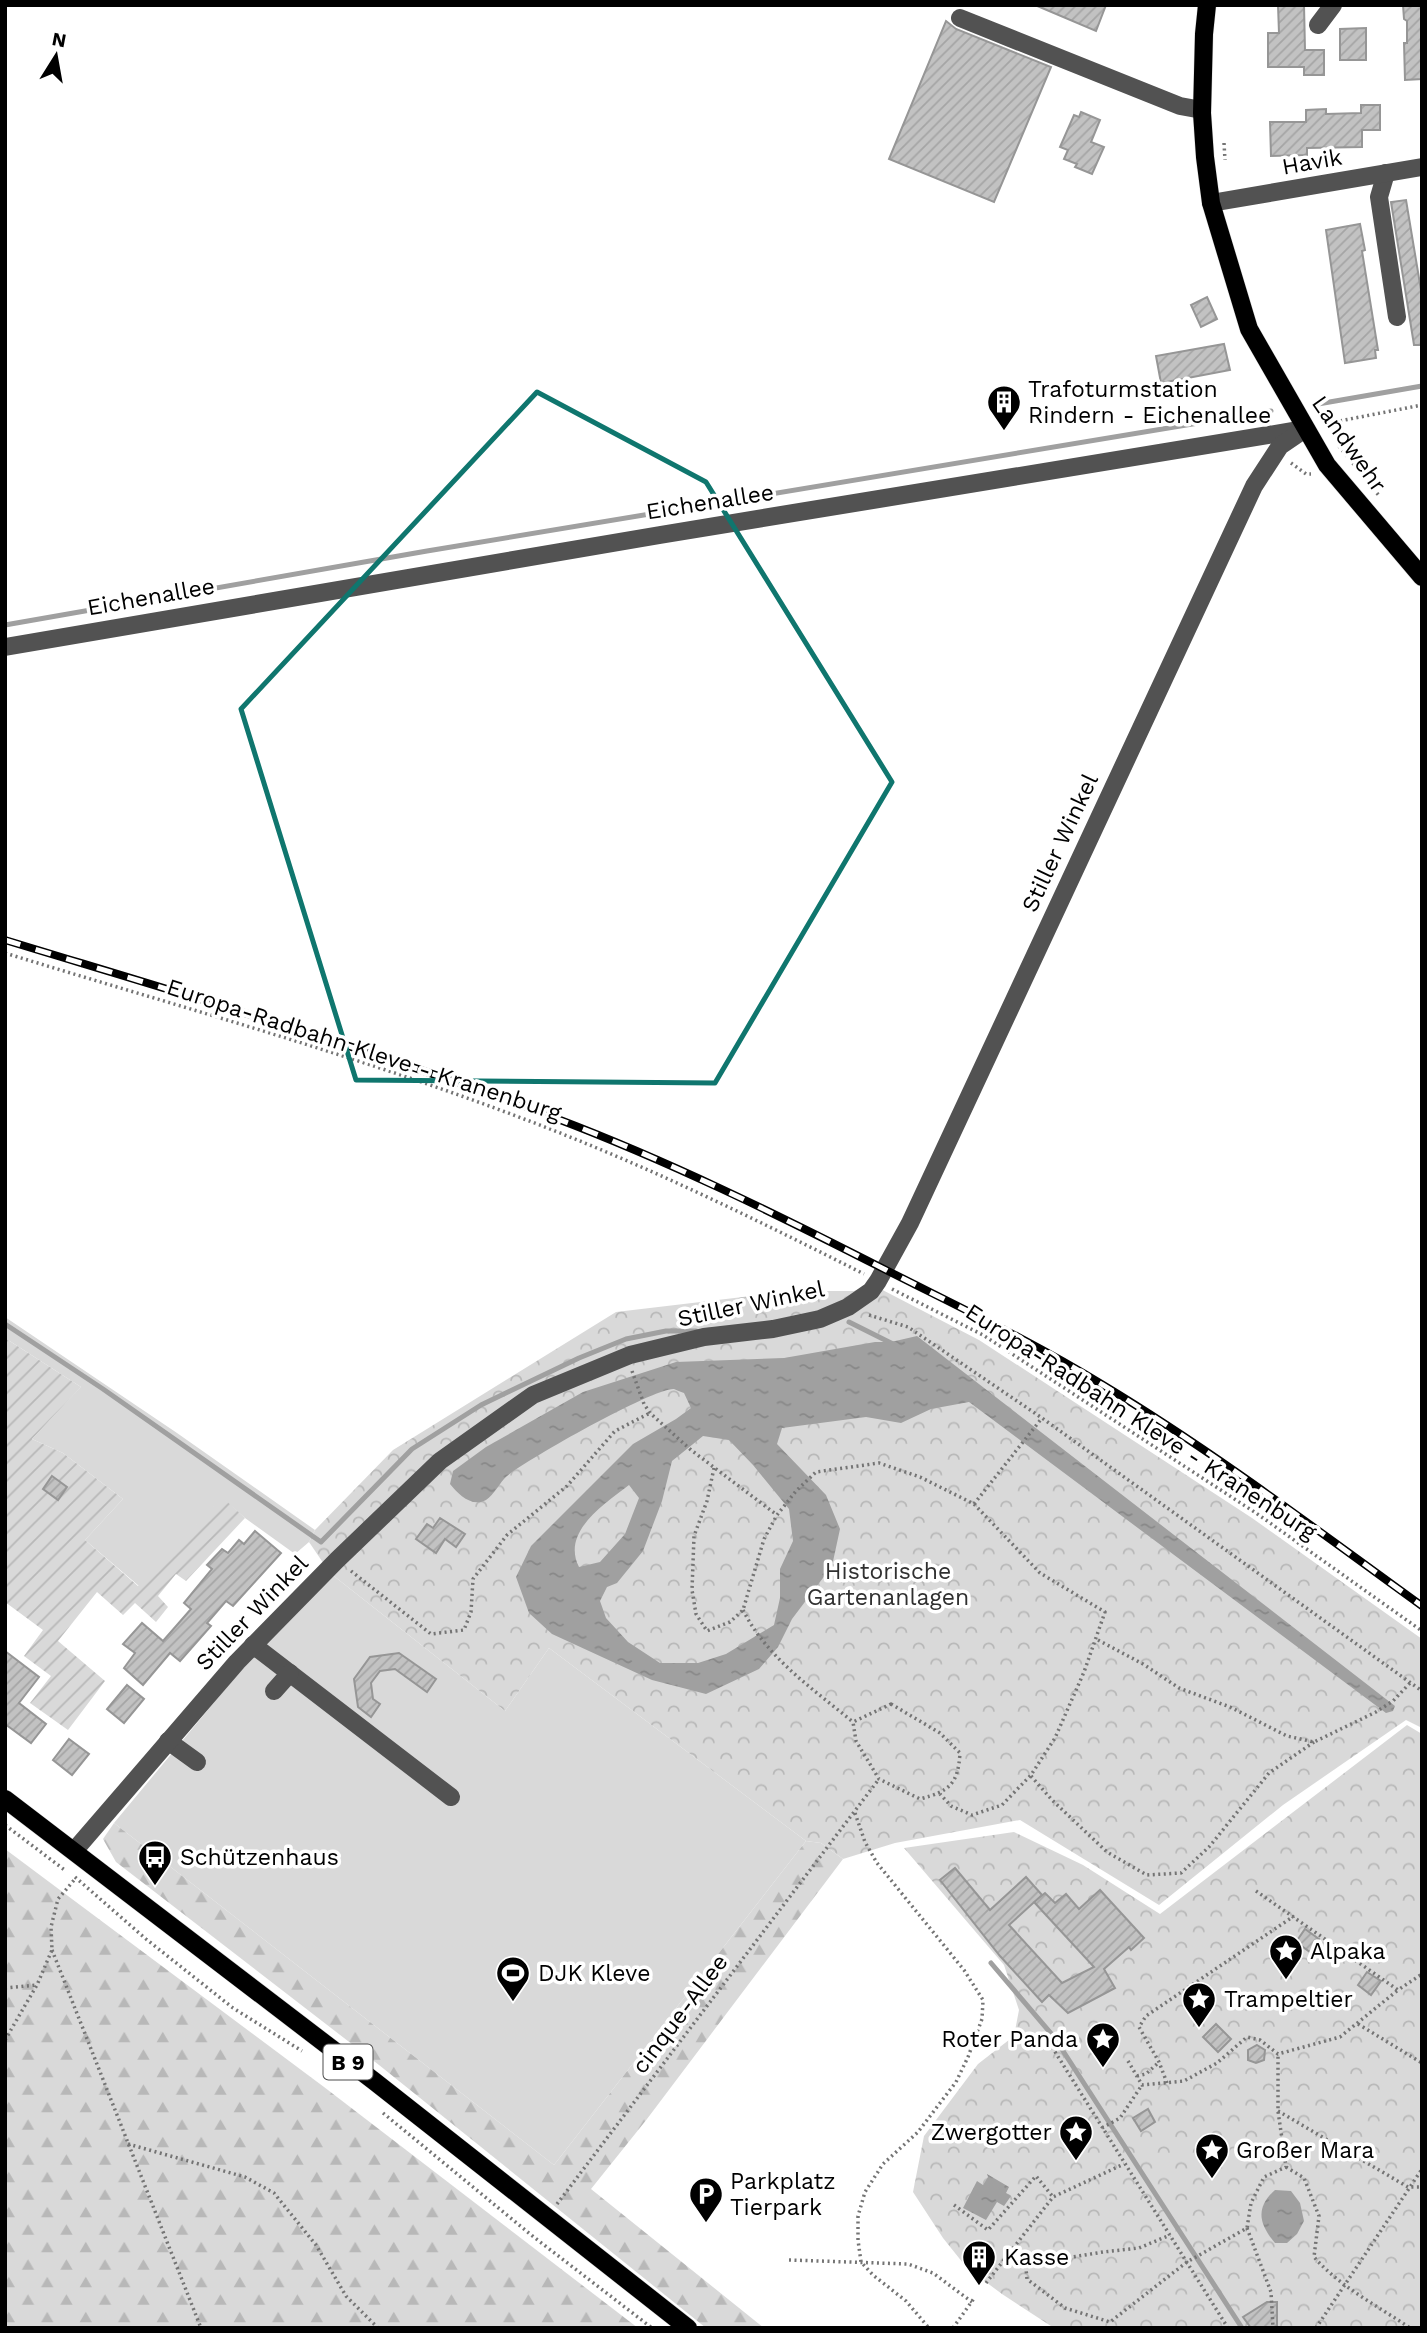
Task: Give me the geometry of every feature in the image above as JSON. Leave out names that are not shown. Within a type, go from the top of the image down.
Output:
[{"type":"main road","name":"Landwehr","points":[[1207,5],[1202,110],[1205,158],[1211,202],[1249,329],[1314,427],[1327,465],[1422,577]]},
{"type":"main road","name":"B 9","points":[[5,1799],[688,2328]]},
{"type":"street","points":[[1318,26],[1333,5]]},
{"type":"street","points":[[960,18],[1180,106],[1202,110]]},
{"type":"street","name":"Havik","points":[[1211,202],[1422,167]]},
{"type":"street","points":[[1386,173],[1379,197],[1397,317]]},
{"type":"street","name":"Eichenallee","points":[[5,647],[660,534],[1314,427]]},
{"type":"street","name":"Stiller Winkel","points":[[74,1851],[253,1645],[337,1560],[440,1461],[533,1395],[630,1355],[704,1337],[773,1329],[820,1319],[848,1307],[870,1291],[910,1223],[1254,486],[1280,446],[1314,427]]},
{"type":"street","points":[[253,1645],[451,1797]]},
{"type":"street","points":[[274,1691],[290,1673]]},
{"type":"street","points":[[168,1741],[197,1762]]},
{"type":"path","points":[[1223,136],[1226,162]]},
{"type":"path","points":[[1314,427],[1422,405]]},
{"type":"path","points":[[1314,427],[1330,434]]},
{"type":"path","points":[[1337,444],[1381,498]]},
{"type":"path","name":"Europa-Radbahn Kleve - Kranenburg","points":[[5,953],[439,1088],[563,1134],[704,1195],[983,1335],[1256,1513],[1422,1631]]},
{"type":"path","points":[[868,1314],[908,1327],[1042,1418],[1422,1690]]},
{"type":"path","points":[[632,1369],[644,1404],[650,1413],[691,1450],[777,1515]]},
{"type":"path","points":[[337,1560],[431,1634],[464,1630],[471,1612],[473,1579],[507,1535],[567,1486],[615,1432],[650,1413]]},
{"type":"path","points":[[974,1504],[1042,1418]]},
{"type":"path","points":[[714,1468],[707,1501],[694,1536],[692,1590],[696,1614],[707,1631],[730,1622],[743,1610],[764,1539],[777,1515],[796,1491],[816,1472],[879,1463],[920,1477],[974,1504],[1040,1573],[1105,1612],[1097,1640],[1055,1738],[1031,1775],[1002,1805],[972,1815],[951,1806],[940,1794]]},
{"type":"path","points":[[743,1610],[753,1630],[778,1659],[853,1722],[856,1741],[880,1779],[920,1799],[940,1794],[958,1774],[960,1753],[940,1733],[891,1704],[853,1722]]},
{"type":"path","points":[[1097,1640],[1143,1664],[1179,1688],[1230,1707],[1287,1736],[1314,1742]]},
{"type":"path","points":[[1031,1775],[1052,1800],[1107,1852],[1147,1875],[1181,1873],[1209,1847],[1269,1773],[1314,1742],[1377,1712],[1393,1701],[1410,1683]]},
{"type":"path","name":"cinque-Allee","points":[[535,2238],[547,2217],[880,1779]]},
{"type":"path","points":[[855,1813],[865,1842],[877,1863],[964,1969],[982,2000],[982,2019],[956,2082],[918,2132],[883,2164],[865,2192],[858,2216],[862,2262],[873,2276],[905,2301],[929,2328]]},
{"type":"path","points":[[5,1825],[76,1878],[146,1939],[233,2008],[310,2056]]},
{"type":"path","points":[[76,1878],[58,1899],[51,1927],[51,1950],[201,2328]]},
{"type":"path","points":[[1256,1891],[1398,1990]]},
{"type":"path","points":[[1167,2083],[1139,2026],[1146,2016],[1294,1916]]},
{"type":"path","points":[[5,2040],[37,1985],[51,1950]]},
{"type":"path","points":[[1278,2054],[1340,2038],[1398,1990],[1422,1974]]},
{"type":"path","points":[[5,1988],[37,1985]]},
{"type":"path","points":[[1358,2024],[1422,2063]]},
{"type":"path","points":[[1142,2085],[1184,2081],[1217,2063],[1247,2037],[1261,2040],[1278,2054]]},
{"type":"path","points":[[1052,2047],[1228,2328]]},
{"type":"path","points":[[1278,2054],[1278,2111],[1286,2167]]},
{"type":"path","points":[[1128,2061],[1142,2085]]},
{"type":"path","points":[[1137,2077],[1146,2074],[1159,2062]]},
{"type":"path","points":[[1102,2128],[1120,2118],[1142,2085]]},
{"type":"path","points":[[375,2107],[535,2238],[652,2328]]},
{"type":"path","points":[[1278,2111],[1409,2187],[1422,2187]]},
{"type":"path","points":[[128,2144],[245,2177],[274,2193],[316,2245],[346,2296],[378,2328]]},
{"type":"path","points":[[986,2283],[1053,2197],[1125,2163]]},
{"type":"path","points":[[1273,2328],[1271,2292],[1247,2228],[1251,2203],[1264,2178],[1286,2167]]},
{"type":"path","points":[[1286,2167],[1304,2178],[1318,2216],[1314,2257],[1345,2284],[1410,2328]]},
{"type":"path","points":[[1316,2328],[1422,2169]]},
{"type":"path","points":[[954,2206],[988,2230],[1036,2176],[1053,2197]]},
{"type":"path","points":[[1110,2322],[1187,2262],[1247,2228]]},
{"type":"path","points":[[1025,2259],[1034,2256],[1054,2260],[1139,2248],[1170,2235]]},
{"type":"path","points":[[1013,2250],[1025,2259],[1027,2279],[1065,2308],[1110,2322],[1113,2328]]},
{"type":"path","points":[[789,2260],[908,2264],[933,2273],[973,2300],[953,2328]]},
{"type":"highlighted area","points":[[537,392],[706,482],[892,782],[715,1083],[356,1080],[241,709]]},
{"type":"green space","name":"Historische Gartenanlagen","points":[[871,1284],[979,1340],[1252,1518],[1422,1639],[1422,1728],[1406,1720],[1283,1805],[1159,1905],[1020,1820],[895,1843],[843,1859],[821,1843],[806,1841],[549,1648],[505,1711],[330,1573],[309,1542],[315,1530],[393,1450],[616,1312],[793,1291],[854,1291]]},
{"type":"green space","points":[[5,1317],[315,1530],[309,1542],[295,1554],[222,1498],[139,1586],[85,1540],[123,1499],[63,1453],[32,1439],[81,1387],[5,1338]]},
{"type":"green space","points":[[5,1338],[81,1387],[32,1439],[63,1453],[123,1499],[85,1540],[138,1586],[222,1497],[245,1518],[186,1581],[176,1574],[158,1596],[168,1607],[156,1622],[135,1603],[123,1615],[97,1592],[58,1641],[105,1681],[68,1730],[30,1703],[51,1676],[24,1656],[43,1630],[5,1602]]},
{"type":"green space","name":"DJK Kleve","points":[[330,1573],[505,1711],[549,1648],[806,1841],[554,2165],[114,1823],[251,1658]]},
{"type":"green space","points":[[1407,1725],[1422,1734],[1422,2328],[1054,2328],[967,2268],[943,2238],[913,2192],[924,2136],[978,2064],[1014,2036],[1019,2010],[1004,1965],[904,1848],[1014,1832],[1083,1865],[1160,1914]]},
{"type":"green space","points":[[114,1823],[554,2165],[806,1841],[821,1843],[843,1859],[591,2189],[764,2328],[706,2328],[379,2065],[116,1862],[103,1839]]},
{"type":"green space","points":[[5,1849],[324,2087],[638,2328],[5,2328]]},
{"type":"water","points":[[917,1336],[1395,1706],[1393,1711],[1386,1713],[969,1402],[931,1409],[901,1423],[866,1417],[782,1428],[777,1444],[826,1495],[840,1529],[832,1566],[792,1619],[778,1647],[759,1669],[706,1694],[652,1680],[552,1634],[529,1613],[516,1577],[531,1546],[633,1444],[691,1408],[684,1393],[674,1389],[662,1392],[590,1426],[507,1476],[492,1495],[481,1502],[461,1496],[450,1484],[453,1471],[486,1447],[583,1392],[676,1362],[784,1358],[875,1342],[891,1342]],"holes":[[[703,1436],[729,1440],[753,1465],[789,1509],[793,1541],[780,1569],[780,1598],[774,1625],[726,1654],[698,1663],[660,1663],[628,1642],[606,1618],[600,1601],[607,1587],[617,1583],[643,1551],[662,1501],[672,1461]],[[629,1485],[639,1498],[625,1534],[600,1562],[579,1567],[575,1554],[580,1531],[597,1510]]]},
{"type":"water","points":[[987,2174],[1009,2187],[1006,2193],[1011,2196],[1004,2206],[997,2202],[986,2220],[963,2208],[977,2181],[983,2185]]},
{"type":"water","points":[[1275,2190],[1291,2191],[1300,2203],[1304,2221],[1297,2234],[1287,2243],[1275,2243],[1265,2229],[1261,2216],[1264,2203]]},
{"type":"building","points":[[1035,5],[1106,5],[1096,31]]},
{"type":"building","points":[[1278,5],[1304,5],[1305,50],[1324,50],[1324,75],[1304,75],[1304,67],[1268,67],[1268,33],[1279,33]]},
{"type":"building","points":[[1403,5],[1422,5],[1422,79],[1405,80],[1404,43],[1407,43],[1407,21],[1404,19]]},
{"type":"building","points":[[946,21],[956,29],[1051,67],[994,202],[889,159]]},
{"type":"building","points":[[1366,28],[1366,60],[1340,60],[1340,29]]},
{"type":"building","points":[[1361,105],[1380,105],[1380,130],[1362,130],[1362,147],[1307,148],[1307,155],[1271,156],[1270,122],[1306,122],[1306,110],[1326,109],[1326,114],[1361,113]]},
{"type":"building","points":[[1081,112],[1100,120],[1091,142],[1104,147],[1092,174],[1064,159],[1068,150],[1060,147],[1074,115],[1079,117]]},
{"type":"building","points":[[1406,200],[1422,296],[1422,345],[1414,345],[1391,202]]},
{"type":"building","points":[[1360,224],[1378,350],[1375,350],[1376,358],[1345,363],[1326,230]]},
{"type":"building","points":[[1207,297],[1217,319],[1201,327],[1191,305]]},
{"type":"building","points":[[1224,344],[1230,370],[1161,383],[1156,356]]},
{"type":"building","points":[[52,1476],[67,1487],[58,1500],[43,1489]]},
{"type":"building","points":[[440,1518],[465,1534],[456,1547],[445,1539],[436,1553],[416,1539],[427,1524],[433,1528]]},
{"type":"building","points":[[255,1531],[281,1553],[233,1606],[226,1601],[207,1623],[211,1626],[180,1661],[170,1653],[143,1685],[124,1668],[135,1653],[123,1644],[142,1623],[163,1641],[191,1609],[184,1603],[212,1569],[207,1565],[222,1549],[228,1553],[239,1540],[244,1544]]},
{"type":"building","points":[[5,1651],[39,1677],[19,1703],[46,1724],[31,1743],[5,1724]]},
{"type":"building","points":[[399,1653],[436,1679],[427,1692],[395,1669],[380,1671],[371,1683],[373,1699],[380,1704],[371,1717],[358,1707],[354,1679],[370,1657]]},
{"type":"building","points":[[127,1685],[144,1699],[124,1723],[107,1709]]},
{"type":"building","points":[[69,1739],[89,1754],[72,1775],[53,1760]]},
{"type":"building","points":[[955,1868],[990,1910],[1026,1877],[1042,1895],[1037,1900],[1045,1893],[1055,1903],[1066,1894],[1079,1909],[1100,1890],[1144,1938],[1104,1969],[1115,1988],[1068,2013],[1049,1995],[1042,2002],[1000,1956],[940,1880]],"holes":[[[1034,1902],[1094,1967],[1062,1983],[1009,1925]]]},
{"type":"building","points":[[1305,1929],[1319,1939],[1310,1952],[1296,1942]]},
{"type":"building","points":[[1367,1972],[1381,1981],[1371,1995],[1358,1985]]},
{"type":"building","points":[[1216,2024],[1231,2039],[1218,2052],[1203,2037]]},
{"type":"building","points":[[1257,2045],[1265,2050],[1264,2060],[1256,2063],[1248,2060],[1248,2050]]},
{"type":"building","points":[[1148,2109],[1155,2122],[1141,2131],[1133,2118]]},
{"type":"building","points":[[1267,2302],[1277,2302],[1277,2328],[1251,2328],[1243,2317]]},
{"type":"waterway","points":[[1318,404],[1422,386]]},
{"type":"waterway","points":[[5,625],[427,551],[1271,411]]},
{"type":"waterway","points":[[849,1322],[897,1346]]},
{"type":"waterway","points":[[5,1324],[103,1389],[321,1542],[412,1449],[481,1405],[579,1358],[626,1339],[666,1331],[696,1331]]},
{"type":"waterway","points":[[991,1963],[1054,2037],[1242,2328]]},
{"type":"railway","points":[[5,940],[282,1024],[419,1069],[598,1135],[723,1190],[968,1311],[1077,1369],[1225,1464],[1422,1606]]},
{"type":"place","name":"Trafoturmstation Rindern - Eichenallee","points":[[1004,432]]},
{"type":"place","name":"Schützenhaus","points":[[155,1887]]},
{"type":"place","name":"Alpaka","points":[[1286,1981]]},
{"type":"place","name":"DJK Kleve","points":[[513,2003]]},
{"type":"place","name":"Trampeltier","points":[[1199,2029]]},
{"type":"place","name":"Roter Panda","points":[[1103,2069]]},
{"type":"place","name":"Zwergotter","points":[[1076,2162]]},
{"type":"place","name":"Großer Mara","points":[[1212,2180]]},
{"type":"place","name":"Parkplatz Tierpark","points":[[706,2224]]},
{"type":"place","name":"Kasse","points":[[979,2287]]}]
